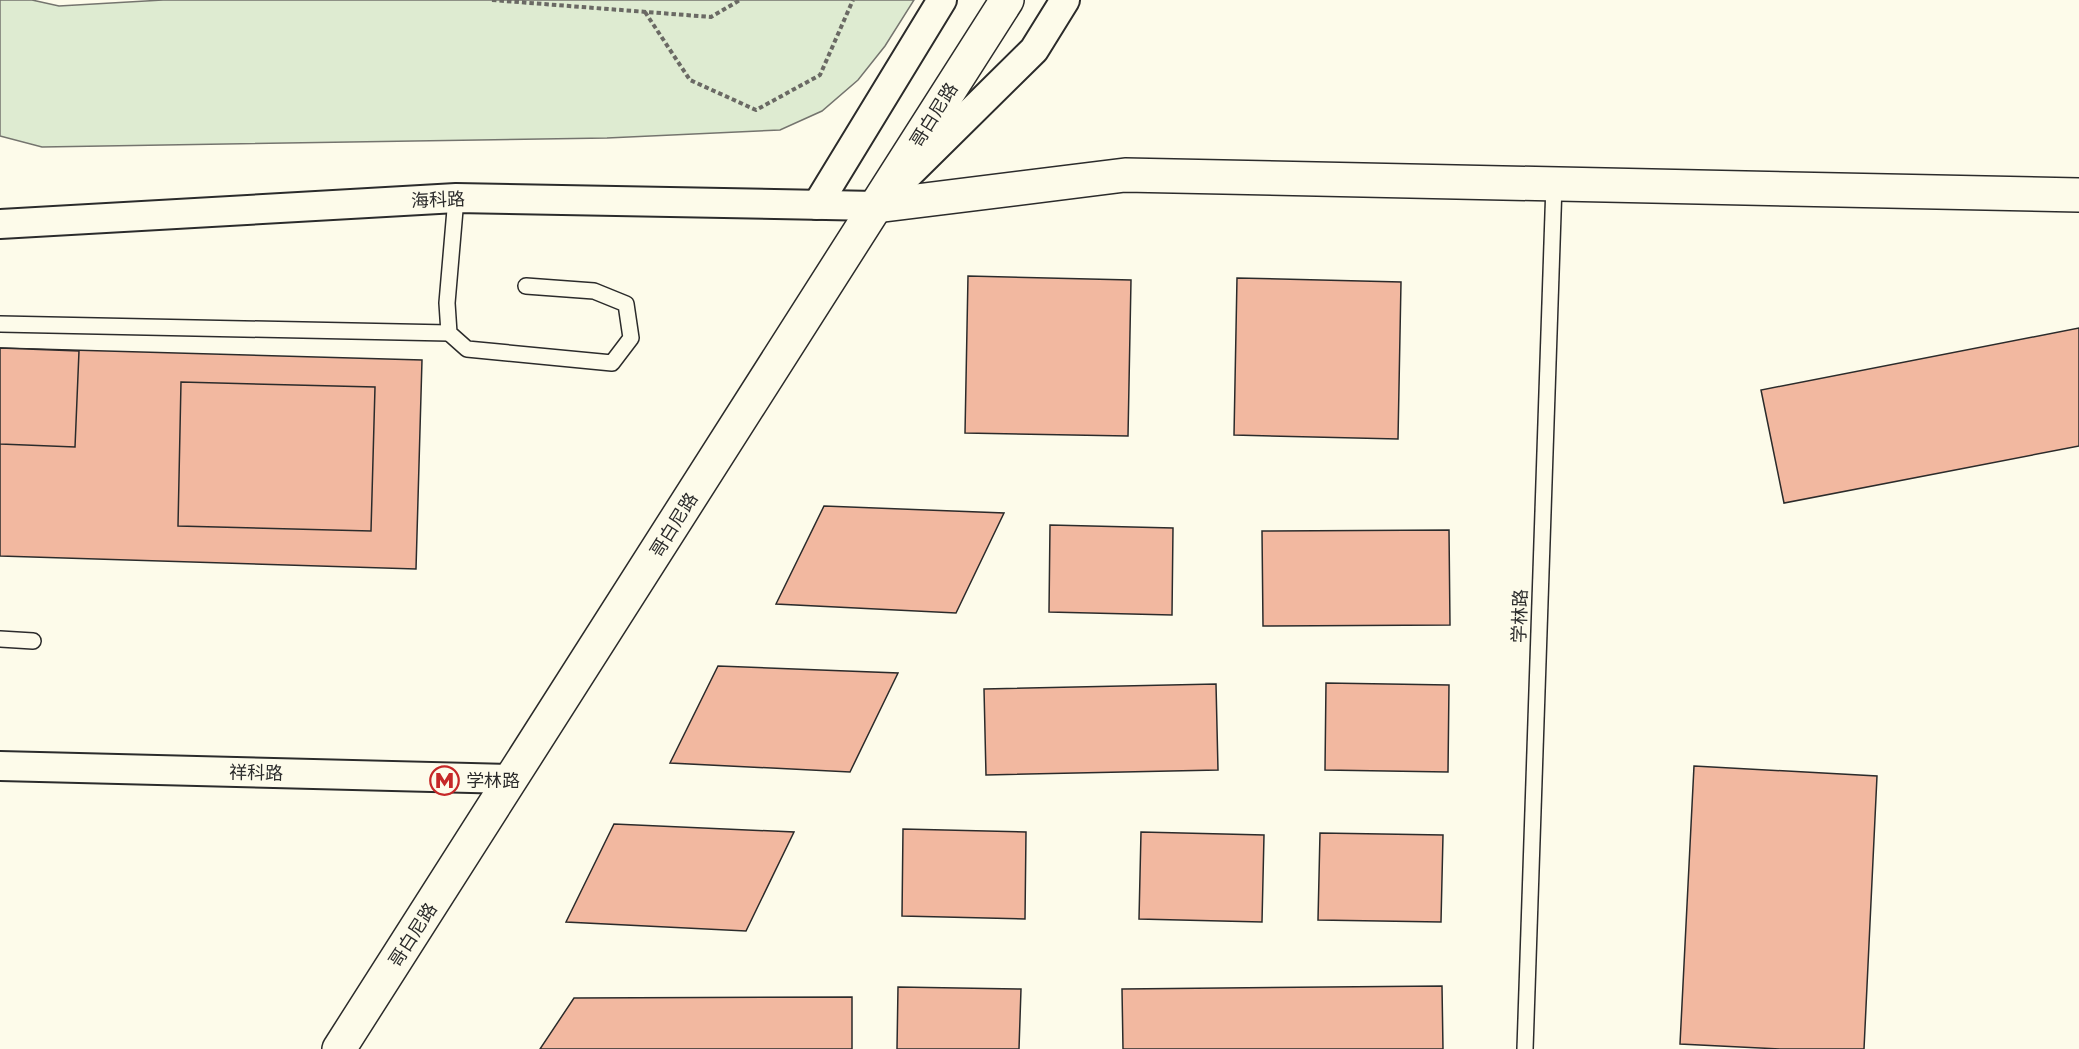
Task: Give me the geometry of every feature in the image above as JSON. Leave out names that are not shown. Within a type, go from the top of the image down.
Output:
[{"type":"street","points":[[817,205],[942,0]]},
{"type":"street","name":"哥白尼路","points":[[339,1049],[1007,0]]},
{"type":"street","points":[[876,206],[1034,50],[1065,0]]},
{"type":"street","points":[[876,206],[1125,176],[2079,195]]},
{"type":"street","name":"海科路","points":[[0,224],[456,198],[876,206]]},
{"type":"street","name":"祥科路","points":[[0,766],[512,779]]},
{"type":"lane","name":"学林路","points":[[1525,1049],[1554,184]]},
{"type":"lane","points":[[449,333],[447,303],[456,198]]},
{"type":"lane","points":[[0,324],[449,333],[467,349],[612,363],[631,338],[626,304],[594,291],[526,286]]},
{"type":"lane","points":[[0,639],[33,641]]},
{"type":"path","points":[[492,0],[711,17],[740,0]]},
{"type":"path","points":[[645,12],[690,80],[756,110],[820,75],[853,0]]},
{"type":"green space","points":[[0,0],[32,0],[59,6],[163,0],[914,0],[885,46],[858,80],[822,111],[780,130],[607,138],[42,147],[0,136]]},
{"type":"building","points":[[968,276],[1131,280],[1128,436],[965,433]]},
{"type":"building","points":[[1237,278],[1401,282],[1398,439],[1234,435]]},
{"type":"building","points":[[2079,328],[2079,446],[1784,503],[1761,390]]},
{"type":"building","points":[[0,348],[422,360],[416,569],[0,556]]},
{"type":"building","points":[[0,348],[79,351],[75,447],[0,444]]},
{"type":"building","points":[[181,382],[375,387],[371,531],[178,526]]},
{"type":"building","points":[[824,506],[1004,513],[956,613],[776,604]]},
{"type":"building","points":[[1050,525],[1173,528],[1172,615],[1049,612]]},
{"type":"building","points":[[1449,530],[1450,625],[1263,626],[1262,531]]},
{"type":"building","points":[[718,666],[898,673],[850,772],[670,763]]},
{"type":"building","points":[[1326,683],[1449,685],[1448,772],[1325,770]]},
{"type":"building","points":[[1216,684],[1218,770],[986,775],[984,689]]},
{"type":"building","points":[[1694,766],[1877,776],[1864,1049],[1780,1049],[1680,1044]]},
{"type":"building","points":[[614,824],[794,832],[746,931],[566,922]]},
{"type":"building","points":[[903,829],[1026,832],[1025,919],[902,916]]},
{"type":"building","points":[[1141,832],[1264,835],[1262,922],[1139,919]]},
{"type":"building","points":[[1320,833],[1443,835],[1441,922],[1318,920]]},
{"type":"building","points":[[1442,986],[1443,1049],[1123,1049],[1122,989]]},
{"type":"building","points":[[898,987],[1021,989],[1019,1049],[897,1049]]},
{"type":"building","points":[[852,997],[852,1049],[540,1049],[574,998]]},
{"type":"place","name":"学林路","points":[[445,781]]}]
